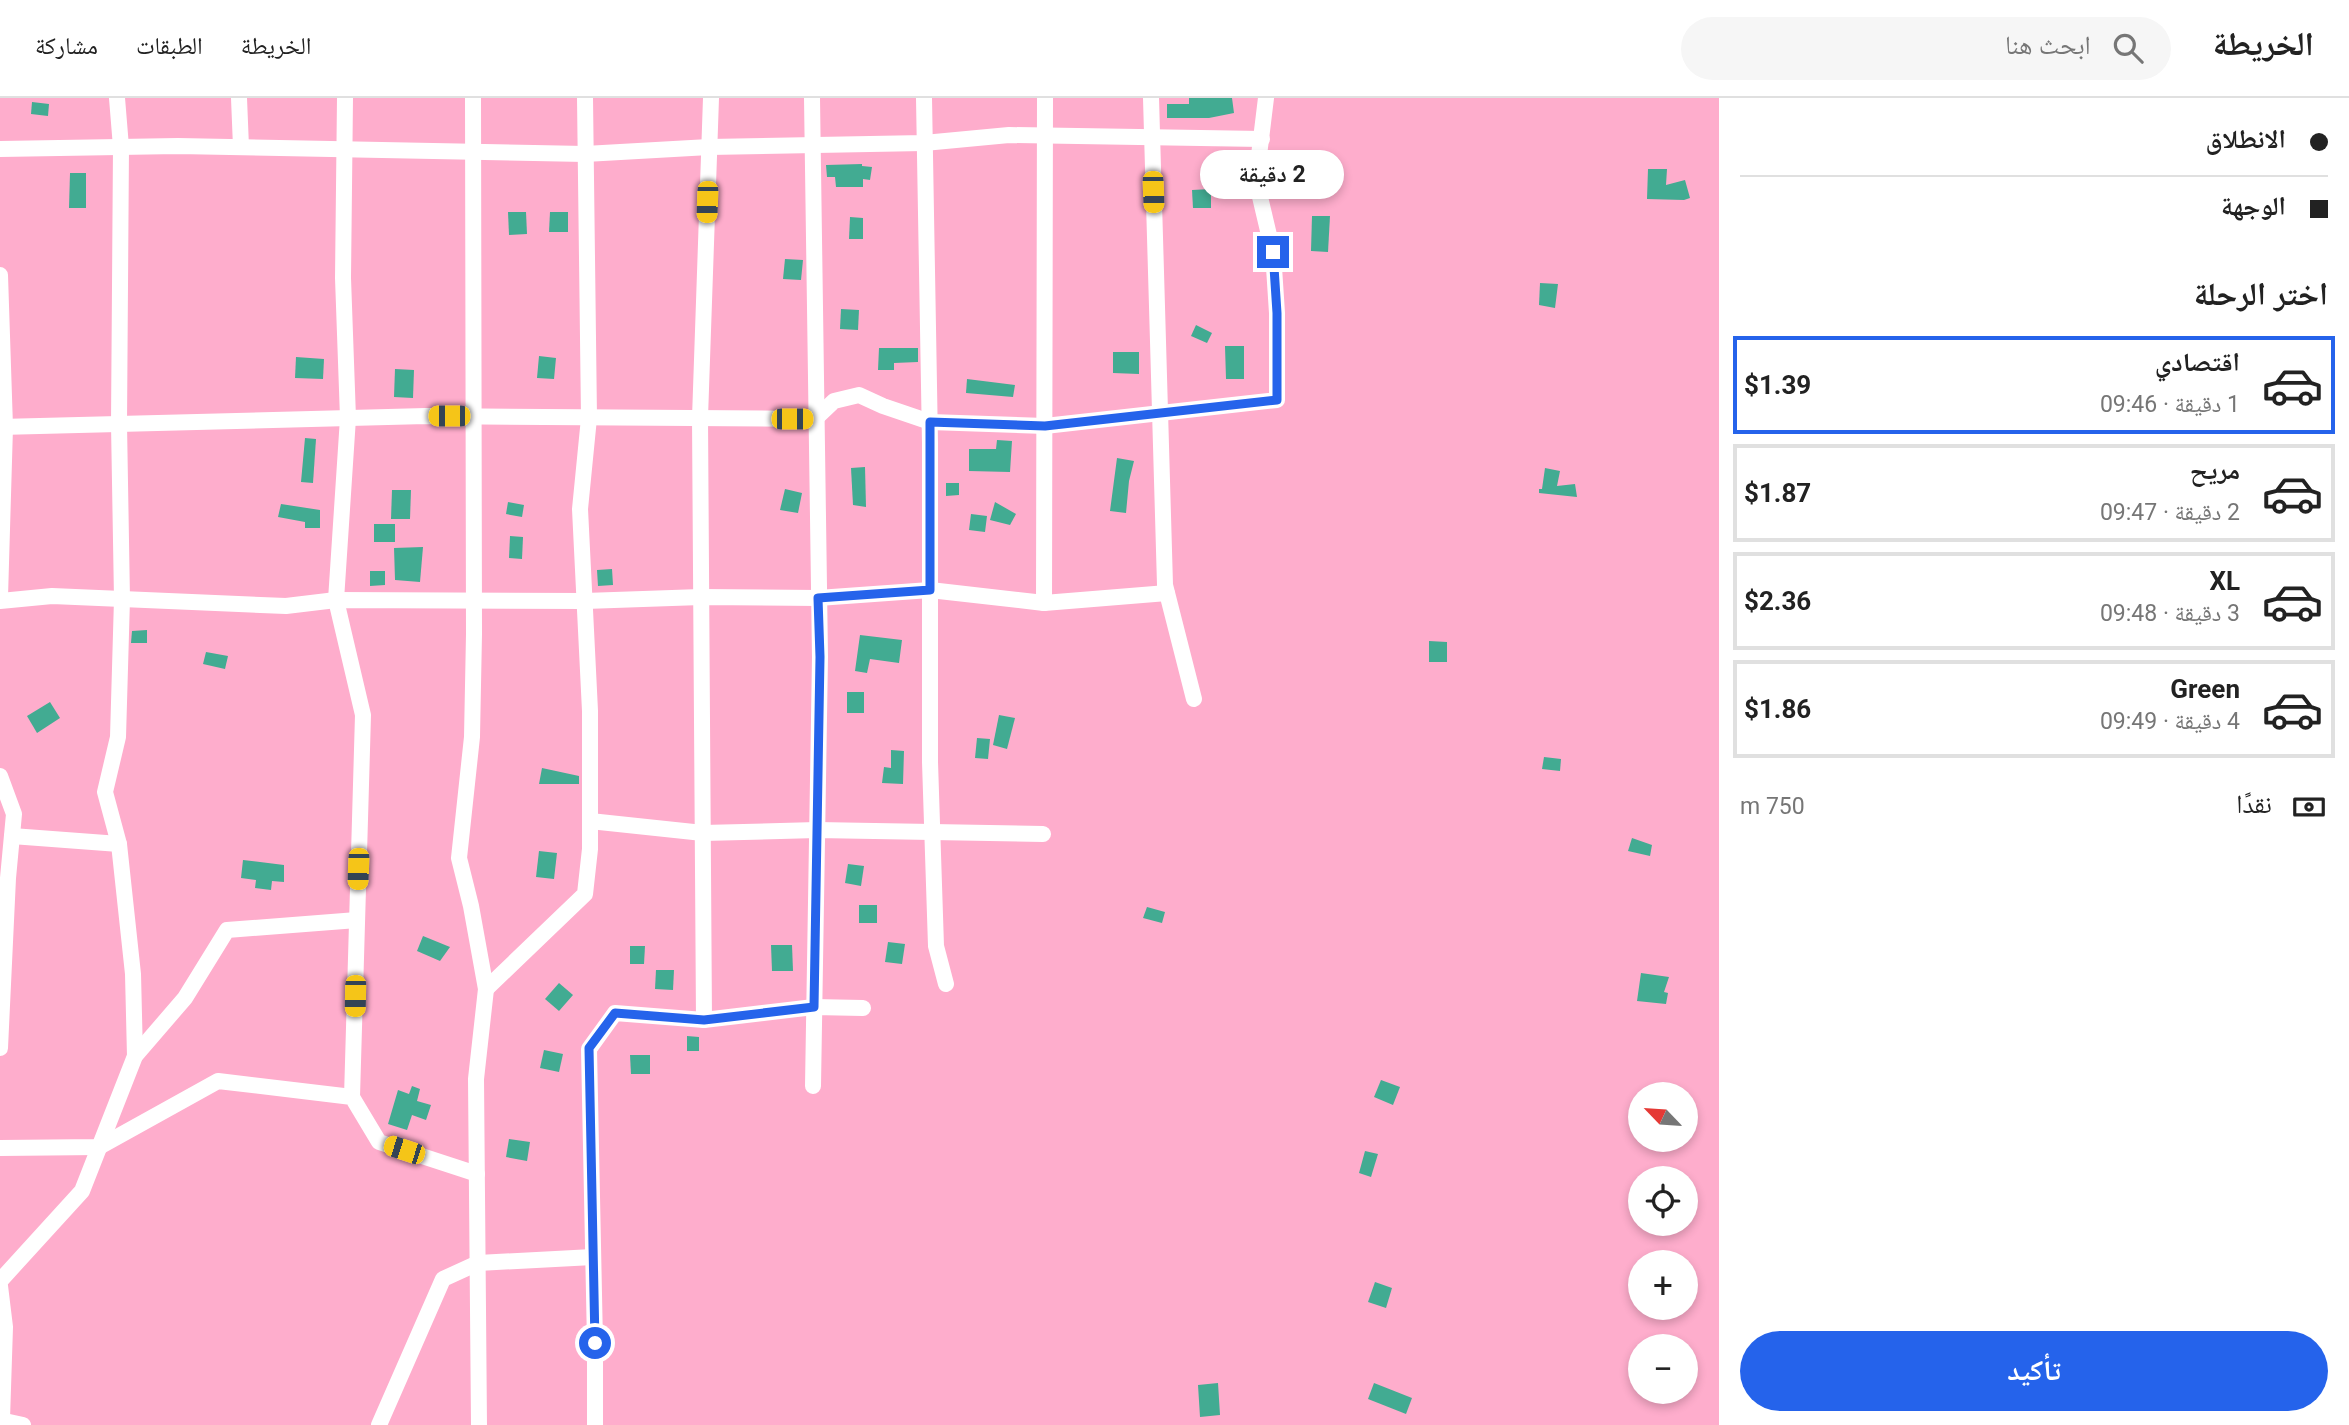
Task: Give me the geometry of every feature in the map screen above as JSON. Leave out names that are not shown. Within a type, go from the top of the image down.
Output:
[{"type":"street","points":[[117,98],[121,147],[119,424],[122,599],[118,737],[105,792],[119,844],[133,974],[135,1056]]},
{"type":"street","points":[[239,98],[242,147]]},
{"type":"street","points":[[345,98],[343,278],[348,418],[336,600],[363,715],[352,1097],[379,1142],[477,1174]]},
{"type":"street","points":[[473,98],[472,737],[459,858],[486,989],[476,1079],[479,1425]]},
{"type":"street","points":[[486,989],[585,894],[590,849],[590,711],[580,509],[589,418],[584,98]]},
{"type":"street","points":[[704,1020],[700,418],[711,98]]},
{"type":"street","points":[[812,98],[818,598],[813,1086]]},
{"type":"street","points":[[924,98],[933,833],[936,947],[946,984]]},
{"type":"street","points":[[1044,603],[1045,98]]},
{"type":"street","points":[[1151,98],[1167,593],[1194,699]]},
{"type":"street","points":[[3,427],[348,418],[815,419],[834,401],[859,395],[930,422],[1045,426],[1277,400],[1277,313],[1273,252],[1256,180],[1266,98]]},
{"type":"street","points":[[0,149],[242,147],[585,154],[709,147],[923,143],[1009,135],[1262,139]]},
{"type":"street","points":[[0,275],[3,427],[0,599],[52,596],[286,606],[336,600],[818,598],[930,590],[1044,603],[1167,593]]},
{"type":"street","points":[[0,776],[14,814],[2,973],[0,1048]]},
{"type":"street","points":[[590,821],[703,833],[817,830],[1043,834]]},
{"type":"street","points":[[12,836],[119,844]]},
{"type":"street","points":[[23,1425],[1,1419],[5,1327],[0,1284],[82,1191],[135,1056],[185,998],[227,930],[357,920]]},
{"type":"street","points":[[594,1425],[589,1048],[615,1013],[704,1020],[814,1007],[863,1007]]},
{"type":"street","points":[[0,1148],[99,1147],[218,1081],[352,1097]]},
{"type":"street","points":[[379,1425],[443,1279],[478,1263],[593,1257]]},
{"type":"building","points":[[1189,98],[1232,98],[1234,113],[1209,118],[1167,118],[1167,104],[1189,104]]},
{"type":"building","points":[[32,102],[49,104],[48,116],[31,114]]},
{"type":"building","points":[[862,164],[872,167],[870,180],[863,179],[863,187],[836,187],[835,177],[827,177],[826,165]]},
{"type":"building","points":[[1648,169],[1667,169],[1666,185],[1685,180],[1690,198],[1647,199]]},
{"type":"building","points":[[70,173],[86,173],[86,208],[69,208]]},
{"type":"building","points":[[1211,189],[1211,208],[1193,208],[1192,190]]},
{"type":"building","points":[[508,212],[526,212],[527,234],[509,235]]},
{"type":"building","points":[[550,212],[568,212],[568,232],[549,232]]},
{"type":"building","points":[[1312,216],[1330,216],[1328,252],[1311,251]]},
{"type":"building","points":[[850,217],[863,218],[863,239],[849,239]]},
{"type":"building","points":[[785,259],[803,260],[801,280],[783,279]]},
{"type":"building","points":[[1540,283],[1558,284],[1555,308],[1539,305]]},
{"type":"building","points":[[841,309],[859,310],[858,330],[840,329]]},
{"type":"building","points":[[1196,325],[1212,333],[1207,343],[1191,336]]},
{"type":"building","points":[[1225,346],[1244,346],[1244,379],[1226,379]]},
{"type":"building","points":[[879,348],[918,348],[918,362],[894,363],[894,370],[878,370]]},
{"type":"building","points":[[1113,352],[1139,352],[1139,374],[1113,373]]},
{"type":"building","points":[[539,356],[556,358],[554,379],[537,378]]},
{"type":"building","points":[[296,357],[324,359],[323,379],[295,378]]},
{"type":"building","points":[[395,369],[414,370],[413,398],[394,397]]},
{"type":"building","points":[[967,379],[1015,385],[1013,397],[966,393]]},
{"type":"building","points":[[305,438],[316,439],[313,483],[301,482]]},
{"type":"building","points":[[997,440],[1012,441],[1010,472],[969,471],[969,449],[996,449]]},
{"type":"building","points":[[1117,458],[1134,461],[1126,513],[1110,511]]},
{"type":"building","points":[[865,467],[866,507],[853,505],[851,468]]},
{"type":"building","points":[[1545,468],[1560,471],[1557,486],[1575,484],[1577,497],[1539,493]]},
{"type":"building","points":[[946,483],[959,483],[959,495],[946,496]]},
{"type":"building","points":[[785,489],[802,493],[798,513],[780,510]]},
{"type":"building","points":[[392,490],[411,490],[410,519],[391,519]]},
{"type":"building","points":[[508,502],[524,505],[522,517],[506,514]]},
{"type":"building","points":[[995,502],[1016,514],[1010,525],[990,520]]},
{"type":"building","points":[[281,504],[320,510],[320,528],[305,528],[305,522],[278,517]]},
{"type":"building","points":[[971,514],[987,516],[985,532],[969,530]]},
{"type":"building","points":[[374,524],[395,524],[395,542],[374,542]]},
{"type":"building","points":[[510,536],[523,537],[522,559],[509,558]]},
{"type":"building","points":[[423,547],[420,582],[395,580],[394,548]]},
{"type":"building","points":[[612,569],[613,585],[598,586],[597,570]]},
{"type":"building","points":[[370,571],[385,571],[385,585],[370,586]]},
{"type":"building","points":[[147,630],[147,643],[131,643],[132,631]]},
{"type":"building","points":[[860,635],[902,640],[899,663],[870,659],[867,673],[855,671]]},
{"type":"building","points":[[1429,641],[1447,642],[1447,662],[1429,662]]},
{"type":"building","points":[[206,652],[228,656],[225,669],[203,664]]},
{"type":"building","points":[[847,692],[864,692],[864,713],[847,713]]},
{"type":"building","points":[[50,702],[60,718],[37,733],[27,716]]},
{"type":"building","points":[[999,715],[1015,718],[1007,749],[993,745]]},
{"type":"building","points":[[977,738],[990,739],[988,759],[975,758]]},
{"type":"building","points":[[891,750],[904,751],[903,784],[882,783],[884,767],[891,768]]},
{"type":"building","points":[[1544,757],[1561,759],[1560,771],[1542,769]]},
{"type":"building","points":[[542,768],[579,776],[579,784],[539,784]]},
{"type":"building","points":[[1632,838],[1652,845],[1650,856],[1628,851]]},
{"type":"building","points":[[539,851],[557,853],[554,879],[536,877]]},
{"type":"building","points":[[243,860],[284,865],[284,882],[272,881],[271,890],[255,888],[256,880],[241,878]]},
{"type":"building","points":[[848,864],[864,866],[861,886],[845,883]]},
{"type":"building","points":[[859,905],[877,905],[877,923],[859,923]]},
{"type":"building","points":[[1147,907],[1165,912],[1162,923],[1143,918]]},
{"type":"building","points":[[423,936],[450,947],[440,961],[417,951]]},
{"type":"building","points":[[888,942],[905,944],[902,964],[885,962]]},
{"type":"building","points":[[771,945],[792,945],[793,971],[772,971]]},
{"type":"building","points":[[630,946],[645,946],[644,964],[630,964]]},
{"type":"building","points":[[656,970],[674,970],[673,990],[655,989]]},
{"type":"building","points":[[1641,973],[1669,977],[1664,992],[1668,993],[1666,1004],[1637,1001]]},
{"type":"building","points":[[559,983],[573,995],[559,1011],[545,999]]},
{"type":"building","points":[[687,1036],[699,1037],[699,1051],[687,1051]]},
{"type":"building","points":[[544,1050],[563,1054],[559,1072],[540,1068]]},
{"type":"building","points":[[630,1055],[650,1055],[650,1074],[631,1074]]},
{"type":"building","points":[[1381,1080],[1400,1087],[1393,1105],[1374,1097]]},
{"type":"building","points":[[412,1086],[420,1089],[417,1101],[431,1105],[426,1120],[412,1115],[407,1130],[388,1124],[398,1090],[409,1094]]},
{"type":"building","points":[[509,1139],[530,1142],[527,1161],[506,1157]]},
{"type":"building","points":[[1365,1151],[1378,1154],[1371,1177],[1359,1173]]},
{"type":"building","points":[[1375,1282],[1392,1288],[1386,1308],[1368,1302]]},
{"type":"building","points":[[1218,1383],[1220,1415],[1200,1417],[1198,1385]]},
{"type":"building","points":[[1374,1383],[1412,1398],[1406,1414],[1368,1399]]},
{"type":"route","points":[[595,1343],[589,1048],[615,1013],[704,1020],[814,1007],[820,657],[818,598],[930,590],[930,422],[1045,426],[1277,400],[1277,313],[1273,252]]}]
